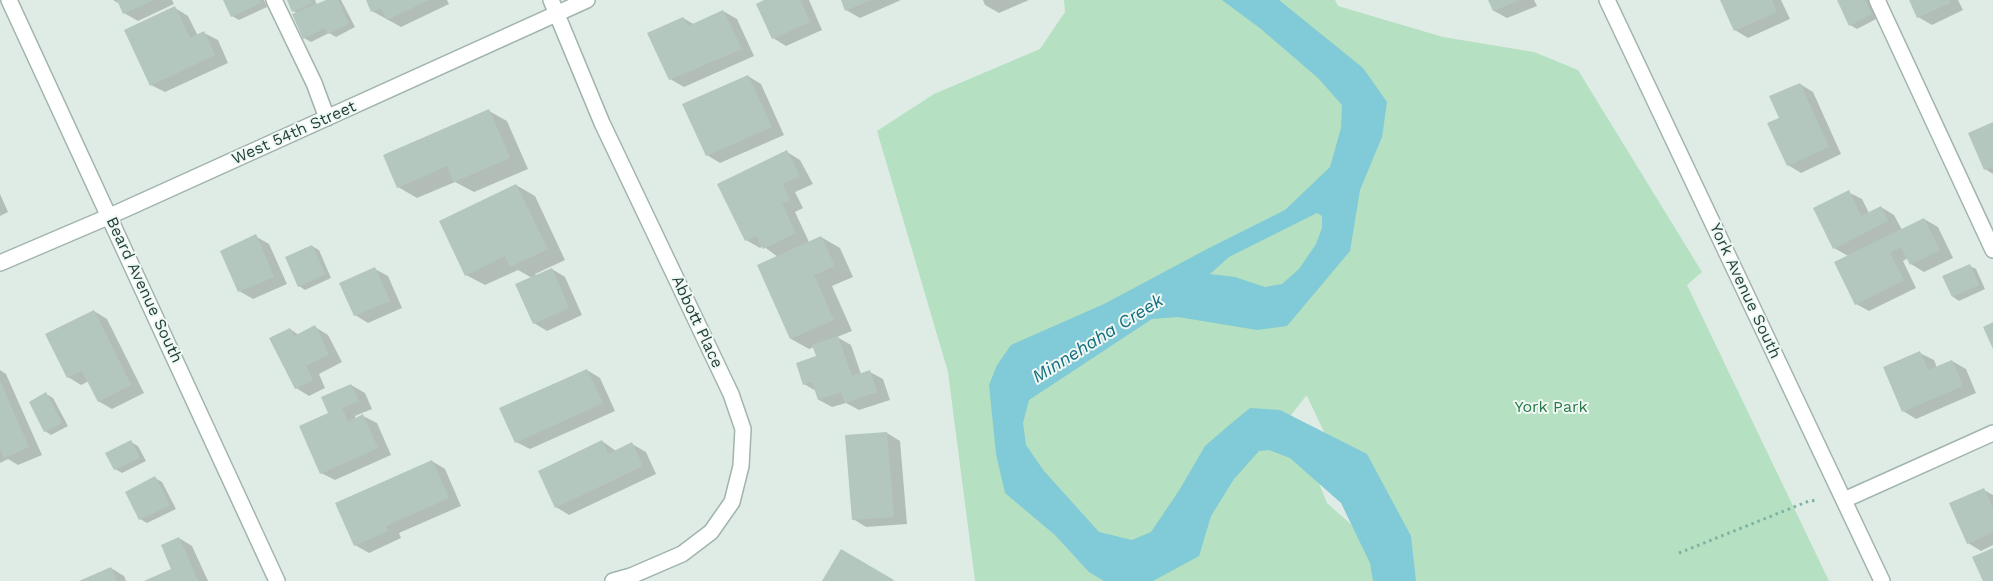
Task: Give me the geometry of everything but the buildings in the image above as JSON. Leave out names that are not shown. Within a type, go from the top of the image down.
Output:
[{"type":"street","name":"Beard Avenue South","points":[[9,0],[277,581]]},
{"type":"street","points":[[274,0],[314,83],[326,118]]},
{"type":"street","name":"West 54th Street","points":[[0,263],[110,216],[326,118],[554,7],[587,0]]},
{"type":"street","name":"York Avenue South","points":[[1607,0],[1882,581]]},
{"type":"street","points":[[1877,0],[1993,250]]},
{"type":"street","name":"Abbott Place","points":[[554,7],[602,122],[731,394],[743,429],[741,466],[732,502],[711,532],[682,554],[631,576],[613,581]]},
{"type":"street","points":[[1844,500],[1993,433]]},
{"type":"path","points":[[1680,552],[1809,501],[1844,500]]},
{"type":"green space","name":"York Park","points":[[1064,0],[1335,0],[1338,6],[1443,37],[1534,52],[1578,70],[1702,272],[1687,285],[1829,581],[975,581],[948,372],[877,131],[934,94],[1040,49],[1065,12]],"holes":[[[1307,396],[1380,550],[1327,503],[1291,415]]]},
{"type":"water","name":"Minnehaha Creek","points":[[1222,0],[1279,0],[1363,68],[1387,102],[1382,137],[1360,190],[1350,251],[1287,326],[1257,330],[1178,317],[1152,319],[1029,400],[1023,423],[1026,445],[1044,471],[1099,532],[1132,540],[1151,532],[1180,489],[1205,446],[1250,408],[1280,410],[1367,454],[1411,536],[1416,581],[1373,581],[1370,563],[1341,503],[1290,458],[1269,450],[1259,451],[1234,479],[1211,516],[1199,556],[1153,581],[1104,581],[1089,572],[1055,535],[1005,493],[996,454],[989,385],[997,365],[1011,345],[1104,304],[1285,210],[1330,167],[1341,128],[1342,105],[1318,78],[1261,29]],"holes":[[[1317,213],[1322,216],[1322,228],[1316,244],[1299,269],[1282,284],[1265,287],[1235,277],[1210,274],[1229,257]]]}]
